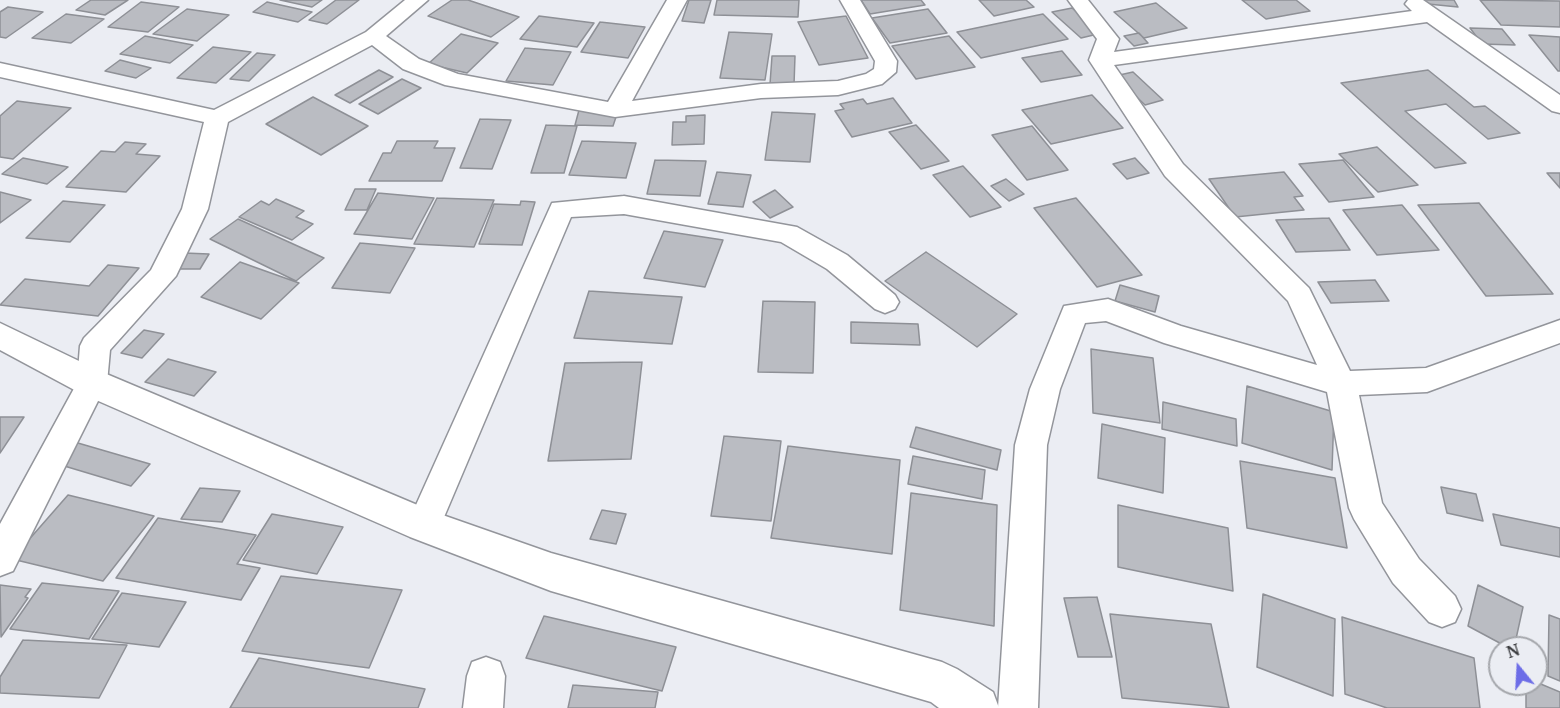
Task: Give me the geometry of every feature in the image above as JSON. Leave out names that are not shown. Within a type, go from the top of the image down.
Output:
[{"type":"street","points":[[0,70],[217,118],[373,36],[418,0]]},
{"type":"street","points":[[615,110],[677,0]]},
{"type":"street","points":[[373,36],[411,64],[453,80],[615,110],[761,91],[838,88],[874,79],[885,72],[886,61],[849,0]]},
{"type":"street","points":[[1078,0],[1108,39],[1100,60]]},
{"type":"street","points":[[1411,0],[1560,106]]},
{"type":"street","points":[[1100,60],[1430,15]]},
{"type":"street","points":[[1100,60],[1174,170],[1299,295],[1341,384],[1366,508],[1406,572],[1442,609]]},
{"type":"street","points":[[1530,84],[1560,85]]},
{"type":"street","points":[[0,559],[92,383],[95,346],[162,276],[195,209],[217,118]]},
{"type":"street","points":[[424,525],[561,209],[624,205],[788,234],[837,262],[885,302]]},
{"type":"street","points":[[1018,708],[1031,445],[1045,389],[1074,314],[1108,310],[1174,335],[1341,384],[1427,380],[1560,331]]},
{"type":"street","points":[[0,335],[92,383],[424,525],[551,572],[942,684],[977,708]]},
{"type":"building","points":[[91,0],[128,0],[105,15],[76,10]]},
{"type":"building","points":[[280,0],[322,0],[312,7]]},
{"type":"building","points":[[336,0],[359,0],[327,24],[309,20]]},
{"type":"building","points":[[452,0],[468,0],[519,17],[491,37],[428,16]]},
{"type":"building","points":[[689,0],[711,0],[704,23],[682,21]]},
{"type":"building","points":[[717,0],[799,0],[798,17],[714,15]]},
{"type":"building","points":[[861,0],[921,0],[925,5],[870,14]]},
{"type":"building","points":[[979,0],[1026,0],[1034,7],[994,16]]},
{"type":"building","points":[[1242,0],[1296,0],[1310,11],[1266,19]]},
{"type":"building","points":[[1416,0],[1454,0],[1458,7],[1418,3]]},
{"type":"building","points":[[1480,0],[1560,1],[1560,27],[1501,25]]},
{"type":"building","points":[[141,2],[179,7],[148,32],[108,27]]},
{"type":"building","points":[[267,2],[312,12],[298,22],[253,12]]},
{"type":"building","points":[[1156,3],[1187,28],[1144,38],[1114,12]]},
{"type":"building","points":[[8,7],[43,12],[6,38],[0,37],[0,12]]},
{"type":"building","points":[[1072,8],[1102,33],[1081,38],[1052,12]]},
{"type":"building","points":[[187,9],[229,15],[197,41],[153,34]]},
{"type":"building","points":[[928,9],[947,33],[890,43],[872,18]]},
{"type":"building","points":[[66,14],[104,19],[71,43],[32,38]]},
{"type":"building","points":[[1043,14],[1068,39],[981,58],[957,32]]},
{"type":"building","points":[[539,16],[594,23],[577,47],[520,39]]},
{"type":"building","points":[[846,16],[868,58],[819,65],[798,22]]},
{"type":"building","points":[[600,22],[645,27],[628,58],[581,52]]},
{"type":"building","points":[[1470,28],[1502,29],[1515,45],[1482,44]]},
{"type":"building","points":[[729,32],[772,34],[765,80],[720,78]]},
{"type":"building","points":[[1139,33],[1148,43],[1134,46],[1124,36]]},
{"type":"building","points":[[461,34],[498,43],[467,73],[428,64]]},
{"type":"building","points":[[1529,35],[1560,37],[1560,71],[1558,71]]},
{"type":"building","points":[[145,36],[193,45],[170,63],[120,54]]},
{"type":"building","points":[[949,36],[975,67],[916,79],[892,46]]},
{"type":"building","points":[[213,47],[251,52],[216,83],[177,78]]},
{"type":"building","points":[[525,48],[571,52],[553,85],[506,81]]},
{"type":"building","points":[[1062,51],[1082,75],[1041,82],[1022,58]]},
{"type":"building","points":[[257,53],[275,55],[249,81],[230,79]]},
{"type":"building","points":[[772,56],[795,56],[794,85],[770,84]]},
{"type":"building","points":[[120,60],[151,68],[136,78],[105,71]]},
{"type":"building","points":[[379,70],[393,77],[350,103],[335,95]]},
{"type":"building","points":[[1428,70],[1474,107],[1485,106],[1520,133],[1488,139],[1446,104],[1405,111],[1466,163],[1435,168],[1341,83]]},
{"type":"building","points":[[1133,72],[1163,100],[1145,105],[1115,76]]},
{"type":"building","points":[[402,79],[421,88],[378,114],[359,104]]},
{"type":"building","points":[[1092,95],[1123,128],[1051,144],[1022,110]]},
{"type":"building","points":[[313,97],[368,126],[321,155],[266,124]]},
{"type":"building","points":[[893,98],[912,123],[852,137],[835,111],[844,109],[840,104],[863,99],[867,104]]},
{"type":"building","points":[[17,101],[71,108],[13,159],[0,157],[0,116]]},
{"type":"building","points":[[579,110],[618,111],[613,126],[575,125]]},
{"type":"building","points":[[772,112],[815,114],[810,162],[765,160]]},
{"type":"building","points":[[705,115],[704,144],[672,145],[673,122],[686,122],[686,116]]},
{"type":"building","points":[[480,119],[511,120],[492,169],[460,168]]},
{"type":"building","points":[[546,125],[577,126],[564,173],[531,173]]},
{"type":"building","points":[[916,125],[949,161],[921,169],[889,132]]},
{"type":"building","points":[[1032,126],[1068,170],[1027,180],[992,135]]},
{"type":"building","points":[[397,141],[438,141],[434,148],[455,148],[442,181],[369,181],[383,153],[391,153]]},
{"type":"building","points":[[582,141],[636,143],[626,178],[569,175]]},
{"type":"building","points":[[125,142],[146,144],[136,154],[160,156],[126,192],[66,187],[101,151],[115,152]]},
{"type":"building","points":[[1377,147],[1418,185],[1378,192],[1339,154]]},
{"type":"building","points":[[23,158],[68,167],[47,184],[2,174]]},
{"type":"building","points":[[1135,158],[1149,173],[1127,179],[1113,164]]},
{"type":"building","points":[[655,160],[706,161],[700,196],[647,194]]},
{"type":"building","points":[[1343,160],[1374,197],[1329,202],[1299,164]]},
{"type":"building","points":[[963,166],[1001,207],[970,217],[933,175]]},
{"type":"building","points":[[717,172],[751,175],[743,207],[708,204]]},
{"type":"building","points":[[1284,172],[1303,196],[1294,197],[1304,210],[1235,217],[1209,179]]},
{"type":"building","points":[[1547,173],[1560,173],[1560,188]]},
{"type":"building","points":[[1006,179],[1024,194],[1009,201],[991,186]]},
{"type":"building","points":[[355,189],[376,189],[367,210],[345,210]]},
{"type":"building","points":[[775,190],[793,207],[770,218],[753,202]]},
{"type":"building","points":[[0,192],[31,200],[0,223]]},
{"type":"building","points":[[378,193],[434,198],[412,239],[354,234]]},
{"type":"building","points":[[437,198],[494,200],[474,247],[414,244]]},
{"type":"building","points":[[1076,198],[1142,275],[1097,287],[1034,208]]},
{"type":"building","points":[[276,199],[304,211],[296,217],[313,224],[292,240],[239,217],[261,201],[269,205]]},
{"type":"building","points":[[63,201],[105,205],[70,242],[26,238]]},
{"type":"building","points":[[521,201],[535,202],[522,245],[479,244],[494,204],[520,205]]},
{"type":"building","points":[[1479,203],[1553,294],[1486,296],[1418,205]]},
{"type":"building","points":[[1402,205],[1439,250],[1377,255],[1343,210]]},
{"type":"building","points":[[1329,218],[1350,250],[1296,252],[1276,220]]},
{"type":"building","points":[[238,219],[324,258],[296,281],[210,239]]},
{"type":"building","points":[[664,231],[723,240],[705,287],[644,278]]},
{"type":"building","points":[[360,243],[415,248],[390,293],[332,288]]},
{"type":"building","points":[[926,252],[1017,314],[977,347],[885,281]]},
{"type":"building","points":[[184,253],[209,254],[200,269],[174,269]]},
{"type":"building","points":[[240,262],[299,283],[261,319],[201,297]]},
{"type":"building","points":[[108,265],[139,268],[98,316],[0,305],[25,279],[89,286]]},
{"type":"building","points":[[1375,280],[1389,301],[1331,303],[1318,282]]},
{"type":"building","points":[[1120,285],[1159,296],[1155,312],[1115,301]]},
{"type":"building","points":[[589,291],[682,297],[672,344],[574,338]]},
{"type":"building","points":[[763,301],[815,302],[813,373],[758,372]]},
{"type":"building","points":[[851,322],[918,324],[920,345],[851,343]]},
{"type":"building","points":[[144,330],[164,334],[142,358],[121,353]]},
{"type":"building","points":[[1091,349],[1153,358],[1160,423],[1093,413]]},
{"type":"building","points":[[168,359],[216,372],[194,396],[145,382]]},
{"type":"building","points":[[642,362],[631,459],[548,461],[565,363]]},
{"type":"building","points":[[1247,386],[1334,412],[1332,470],[1242,443]]},
{"type":"building","points":[[1163,402],[1236,419],[1237,446],[1162,429]]},
{"type":"building","points":[[0,417],[24,417],[0,453]]},
{"type":"building","points":[[1102,424],[1165,438],[1163,493],[1098,478]]},
{"type":"building","points":[[916,427],[1001,450],[997,470],[910,447]]},
{"type":"building","points":[[724,436],[781,441],[771,521],[711,516]]},
{"type":"building","points":[[71,441],[150,464],[131,486],[51,462]]},
{"type":"building","points":[[788,446],[900,460],[892,554],[771,538]]},
{"type":"building","points":[[913,456],[985,470],[982,499],[908,484]]},
{"type":"building","points":[[1240,461],[1335,478],[1347,548],[1247,528]]},
{"type":"building","points":[[1441,487],[1476,494],[1483,521],[1447,513]]},
{"type":"building","points":[[200,488],[240,491],[222,522],[181,519]]},
{"type":"building","points":[[911,493],[997,505],[994,626],[900,610]]},
{"type":"building","points":[[68,495],[154,516],[103,581],[12,559]]},
{"type":"building","points":[[1118,505],[1228,528],[1233,591],[1118,567]]},
{"type":"building","points":[[602,510],[626,514],[616,544],[590,539]]},
{"type":"building","points":[[272,514],[343,527],[317,574],[243,560]]},
{"type":"building","points":[[1493,514],[1560,528],[1560,557],[1501,545]]},
{"type":"building","points":[[158,518],[256,535],[237,564],[260,568],[241,600],[116,578]]},
{"type":"building","points":[[281,576],[402,590],[369,668],[242,651]]},
{"type":"building","points":[[42,583],[119,591],[89,639],[10,629]]},
{"type":"building","points":[[0,585],[31,589],[25,597],[28,598],[1,637]]},
{"type":"building","points":[[1478,585],[1523,607],[1517,636],[1488,637],[1468,626]]},
{"type":"building","points":[[122,593],[186,602],[159,647],[92,639]]},
{"type":"building","points":[[1263,594],[1335,619],[1333,696],[1257,667]]},
{"type":"building","points":[[1097,597],[1112,657],[1078,657],[1064,598]]},
{"type":"building","points":[[1110,614],[1211,624],[1229,708],[1122,698]]},
{"type":"building","points":[[1549,615],[1560,619],[1560,681],[1548,676]]},
{"type":"building","points":[[544,616],[676,647],[662,691],[526,658]]},
{"type":"building","points":[[1342,617],[1474,658],[1480,708],[1387,708],[1345,694]]},
{"type":"building","points":[[23,640],[127,645],[99,698],[0,693],[0,677]]},
{"type":"building","points":[[259,658],[425,689],[418,708],[230,708]]},
{"type":"building","points":[[573,685],[658,692],[655,708],[568,708]]},
{"type":"building","points":[[1548,687],[1560,692],[1560,708],[1526,708],[1526,696],[1548,696]]}]
